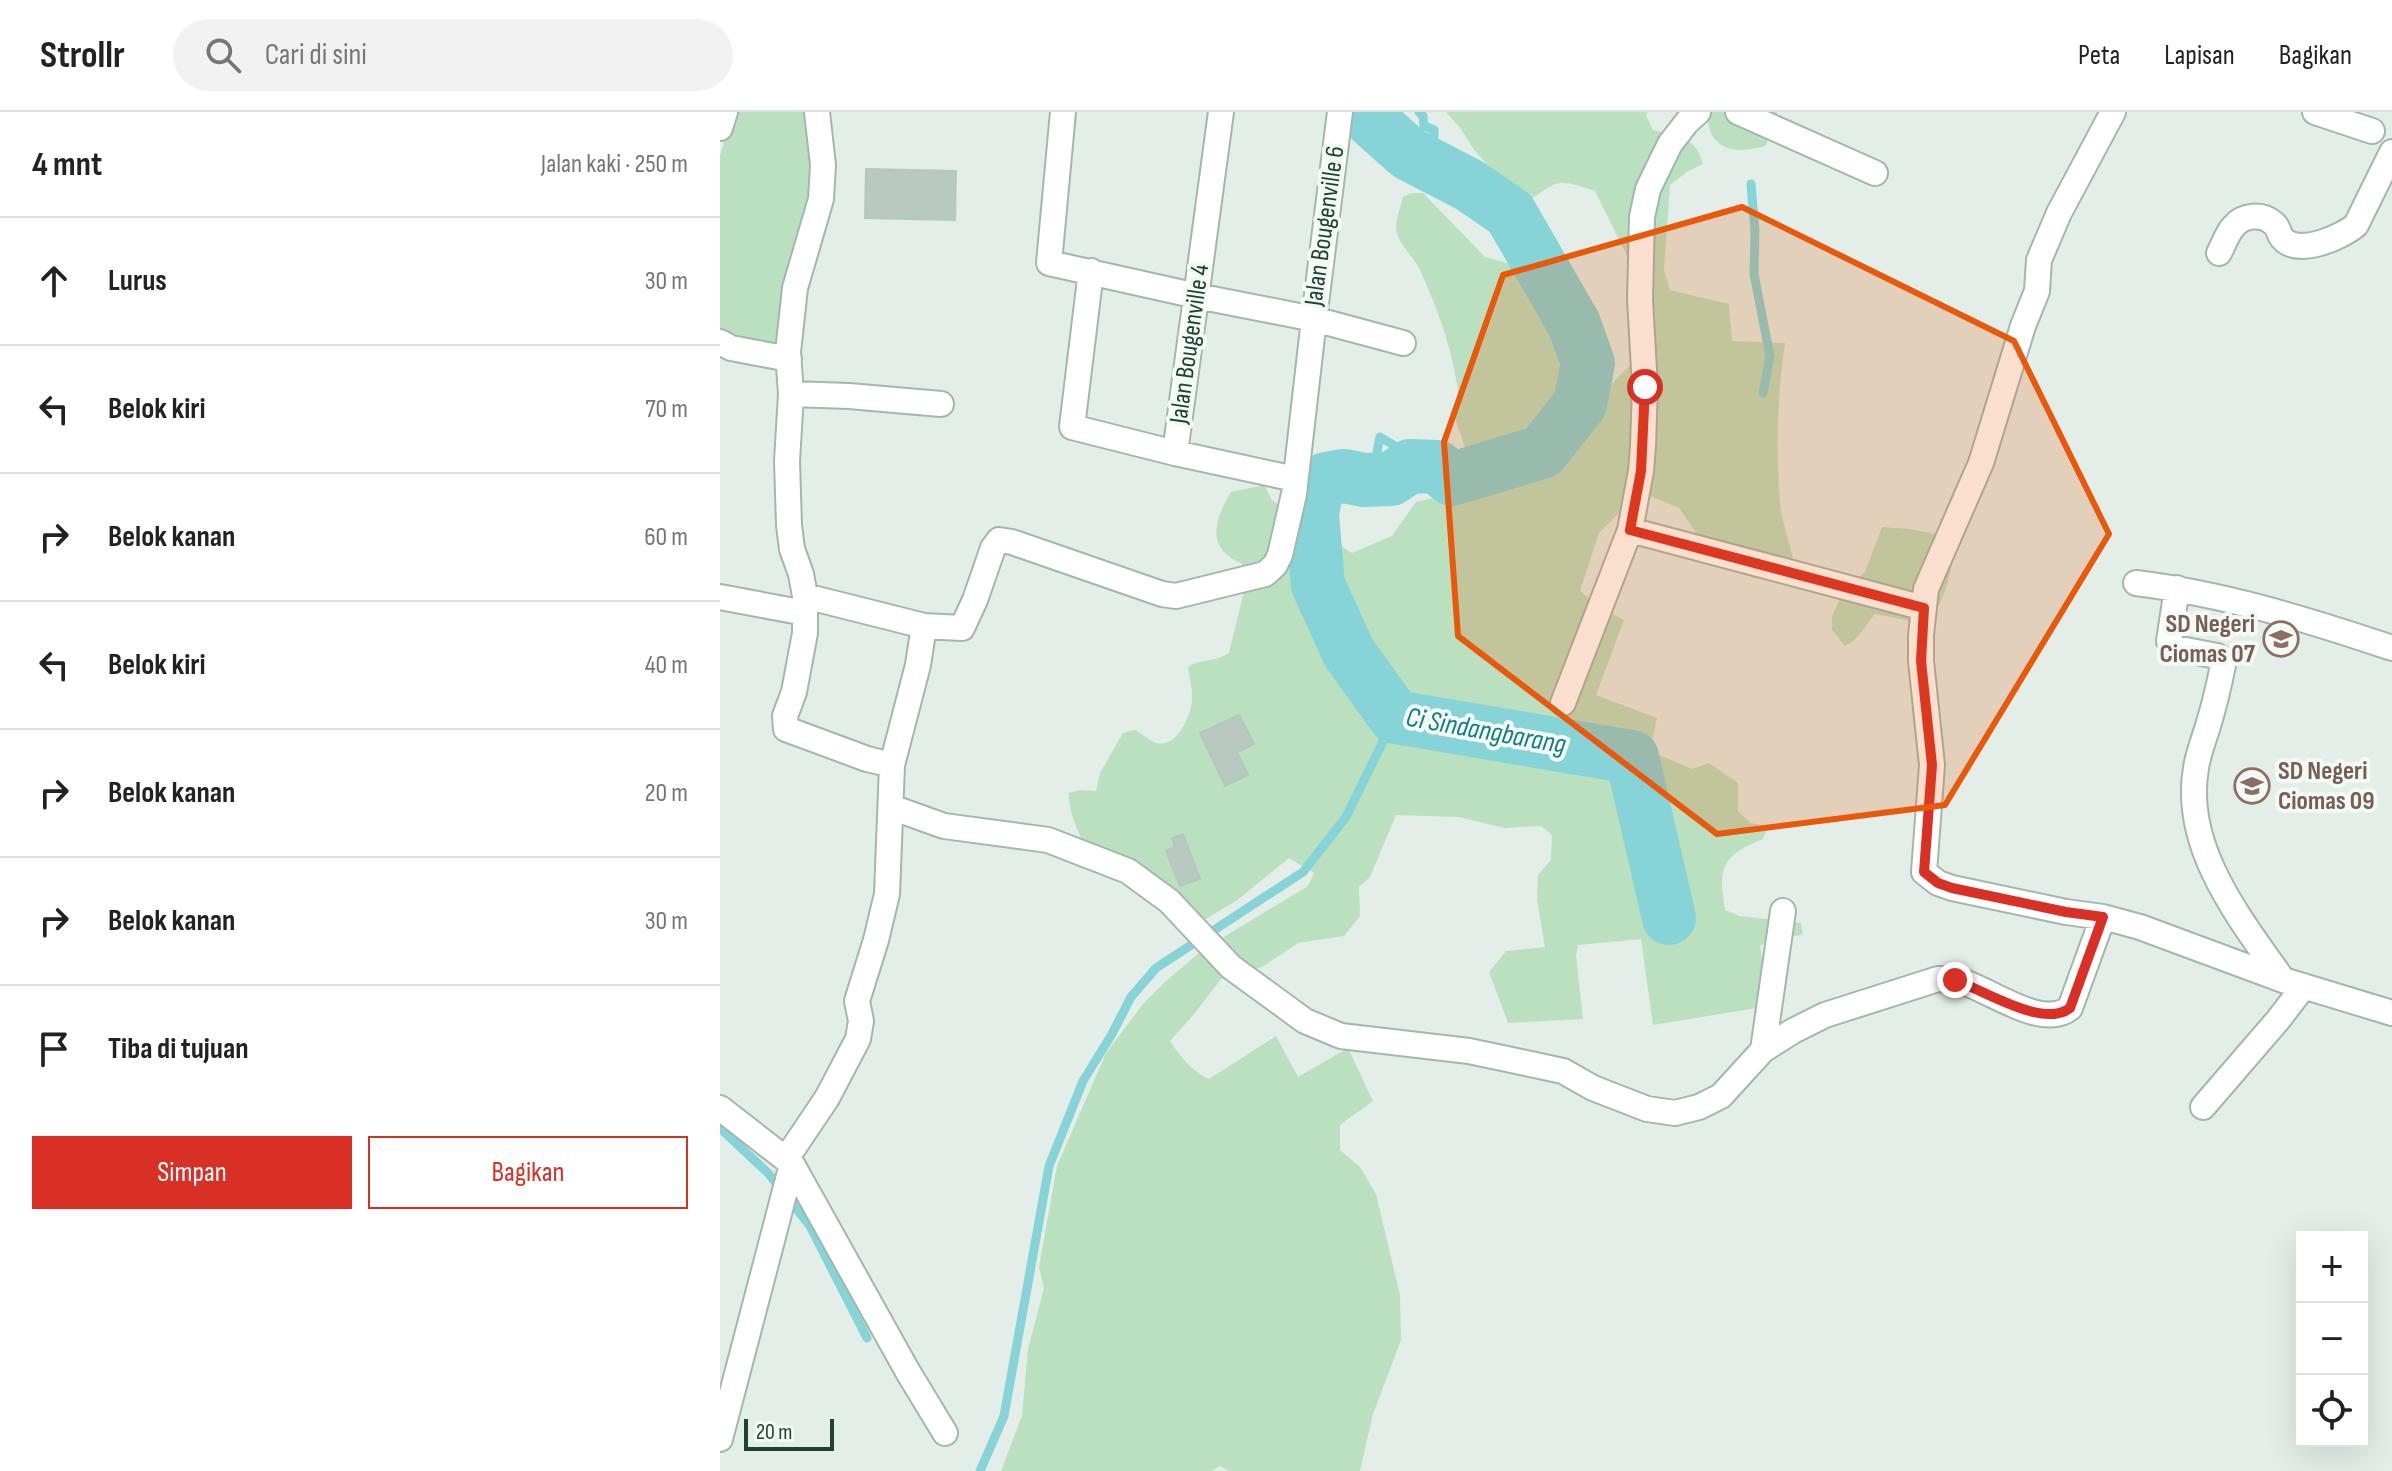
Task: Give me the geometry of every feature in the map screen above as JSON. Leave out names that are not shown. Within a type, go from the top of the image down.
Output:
[{"type":"street","points":[[720,128],[725,112]]},
{"type":"street","points":[[817,112],[823,165],[821,199],[795,288],[789,359],[789,525],[792,549],[801,574],[805,633],[794,692],[785,716],[786,729],[892,765]]},
{"type":"street","name":"Jalan Bougenville 6","points":[[1063,112],[1049,263],[1314,319],[1340,112]]},
{"type":"street","name":"Jalan Bougenville 4","points":[[1221,112],[1175,453],[1295,479]]},
{"type":"street","points":[[1563,703],[1630,530],[1641,471],[1645,387],[1640,285],[1642,217],[1648,189],[1670,144],[1698,112]]},
{"type":"street","points":[[1738,112],[1875,173]]},
{"type":"street","points":[[2113,112],[2059,213],[2039,260],[2037,291],[2023,326],[1981,463],[1926,589],[1921,661],[1932,765],[1924,872],[1938,883],[1952,888],[2103,917],[2173,938],[2293,983],[2392,1013]]},
{"type":"street","points":[[2219,253],[2235,224],[2248,217],[2257,216],[2272,222],[2282,238],[2297,246],[2347,233],[2356,225],[2392,150],[2373,122],[2315,112]]},
{"type":"street","points":[[1091,271],[1072,427],[1175,453]]},
{"type":"street","points":[[720,597],[805,604],[924,626],[962,628],[995,543],[1003,539],[1162,594],[1176,596],[1265,574],[1280,555],[1294,494],[1314,319],[1403,343]]},
{"type":"street","points":[[720,342],[731,348],[789,359]]},
{"type":"street","points":[[791,394],[941,404]]},
{"type":"street","points":[[1630,530],[1924,608]]},
{"type":"street","points":[[2136,583],[2177,588],[2269,610],[2392,648]]},
{"type":"street","points":[[2177,588],[2169,641],[2171,646],[2217,656],[2222,659],[2223,665],[2196,765],[2195,814],[2202,843],[2231,904],[2293,983]]},
{"type":"street","points":[[720,1439],[789,1167],[858,1039],[861,1021],[857,1001],[887,894],[892,765],[918,665],[924,626]]},
{"type":"street","points":[[891,807],[944,826],[1048,840],[1128,871],[1169,901],[1231,967],[1280,1005],[1325,1030],[1341,1036],[1469,1051],[1563,1071],[1593,1088],[1647,1109],[1675,1113],[1699,1107],[1721,1096],[1763,1050],[1793,1031],[1825,1015],[1938,979],[1955,980],[1977,987],[2023,1010],[2055,1016],[2064,1013],[2070,1008],[2103,917]]},
{"type":"street","points":[[1763,1050],[1783,911]]},
{"type":"street","points":[[2203,1107],[2278,1020],[2293,983]]},
{"type":"street","points":[[720,1108],[789,1167],[945,1433]]},
{"type":"highlighted area","points":[[1742,207],[2014,341],[2109,534],[1945,805],[1717,834],[1458,636],[1444,442],[1503,275]]},
{"type":"green space","points":[[733,112],[814,112],[818,185],[787,363],[720,337],[720,155]]},
{"type":"green space","points":[[1446,112],[1648,112],[1646,115],[1653,130],[1678,136],[1691,143],[1703,164],[1670,185],[1664,270],[1670,290],[1729,304],[1732,341],[1785,343],[1779,403],[1778,464],[1781,511],[1793,558],[1778,579],[1753,578],[1706,547],[1679,508],[1640,492],[1599,533],[1580,591],[1602,609],[1624,620],[1596,695],[1657,718],[1650,751],[1692,769],[1709,763],[1738,783],[1738,811],[1750,823],[1768,826],[1763,839],[1738,851],[1726,865],[1722,883],[1725,910],[1740,916],[1801,923],[1803,934],[1760,945],[1769,1006],[1653,1025],[1641,939],[1578,945],[1576,956],[1583,1019],[1508,1023],[1489,972],[1506,951],[1545,947],[1537,900],[1538,875],[1551,860],[1552,835],[1541,826],[1504,828],[1459,817],[1396,815],[1370,877],[1359,887],[1360,916],[1344,936],[1298,943],[1262,967],[1221,979],[1170,1041],[1192,1068],[1209,1079],[1276,1036],[1298,1077],[1348,1048],[1373,1101],[1340,1125],[1340,1150],[1360,1167],[1376,1194],[1400,1295],[1401,1340],[1373,1414],[1360,1471],[1229,1471],[1220,1466],[1212,1471],[1001,1471],[1022,1416],[1028,1349],[1044,1288],[1039,1267],[1057,1166],[1106,1053],[1143,1004],[1166,981],[1204,949],[1308,886],[1314,873],[1289,858],[1236,901],[1197,924],[1101,865],[1083,842],[1071,811],[1069,793],[1096,791],[1100,773],[1123,733],[1135,730],[1154,742],[1164,743],[1177,736],[1191,705],[1188,667],[1229,653],[1245,587],[1242,564],[1225,553],[1217,538],[1220,514],[1227,499],[1231,492],[1264,485],[1272,500],[1352,553],[1392,536],[1416,502],[1462,491],[1472,468],[1452,409],[1459,399],[1449,349],[1427,286],[1399,238],[1396,227],[1403,197],[1412,193],[1423,193],[1485,257],[1507,263],[1528,278],[1558,321],[1575,357],[1577,380],[1592,394],[1604,392],[1633,362],[1642,286],[1595,191],[1572,184],[1557,184],[1524,204],[1474,150]]},
{"type":"green space","points":[[1706,112],[1777,112],[1777,124],[1765,146],[1732,149],[1714,138]]},
{"type":"green space","points":[[1882,527],[1956,538],[1947,584],[1939,605],[1926,624],[1875,614],[1858,637],[1845,646],[1832,630],[1832,616],[1844,590],[1865,572]]},
{"type":"building","points":[[866,169],[956,171],[955,220],[865,218]]},
{"type":"building","points":[[1239,715],[1254,744],[1237,752],[1248,775],[1225,786],[1200,733]]},
{"type":"building","points":[[1183,834],[1200,879],[1180,886],[1166,851],[1175,847],[1172,838]]},
{"type":"waterway","name":"Ci Sindangbarang","points":[[1366,112],[1409,154],[1469,185],[1510,213],[1574,324],[1588,363],[1580,404],[1542,452],[1452,479],[1437,467],[1410,466],[1391,479],[1364,480],[1344,476],[1326,479],[1315,495],[1312,515],[1318,585],[1349,653],[1395,717],[1632,757],[1669,918]]},
{"type":"waterway","points":[[1418,159],[1421,148],[1434,136],[1434,130],[1424,126],[1423,116],[1419,112]]},
{"type":"waterway","points":[[1751,184],[1755,231],[1754,274],[1770,356],[1763,393]]},
{"type":"waterway","points":[[1376,479],[1375,462],[1380,437],[1395,446],[1410,466]]},
{"type":"waterway","points":[[980,1471],[1004,1416],[1049,1166],[1083,1081],[1131,997],[1156,968],[1303,872],[1346,817],[1395,717]]},
{"type":"waterway","points":[[720,1128],[768,1173],[810,1226],[867,1338]]},
{"type":"place","name":"SD Negeri Ciomas 07","points":[[2281,639]]},
{"type":"place","name":"SD Negeri Ciomas 09","points":[[2252,786]]},
{"type":"route","points":[[1645,387],[1641,471],[1630,530],[1924,608],[1921,661],[1932,765],[1923,860],[1924,872],[1929,878],[1952,888],[2103,917],[2070,1008],[2064,1013],[2055,1016],[2023,1010],[1977,987],[1955,980]]}]
